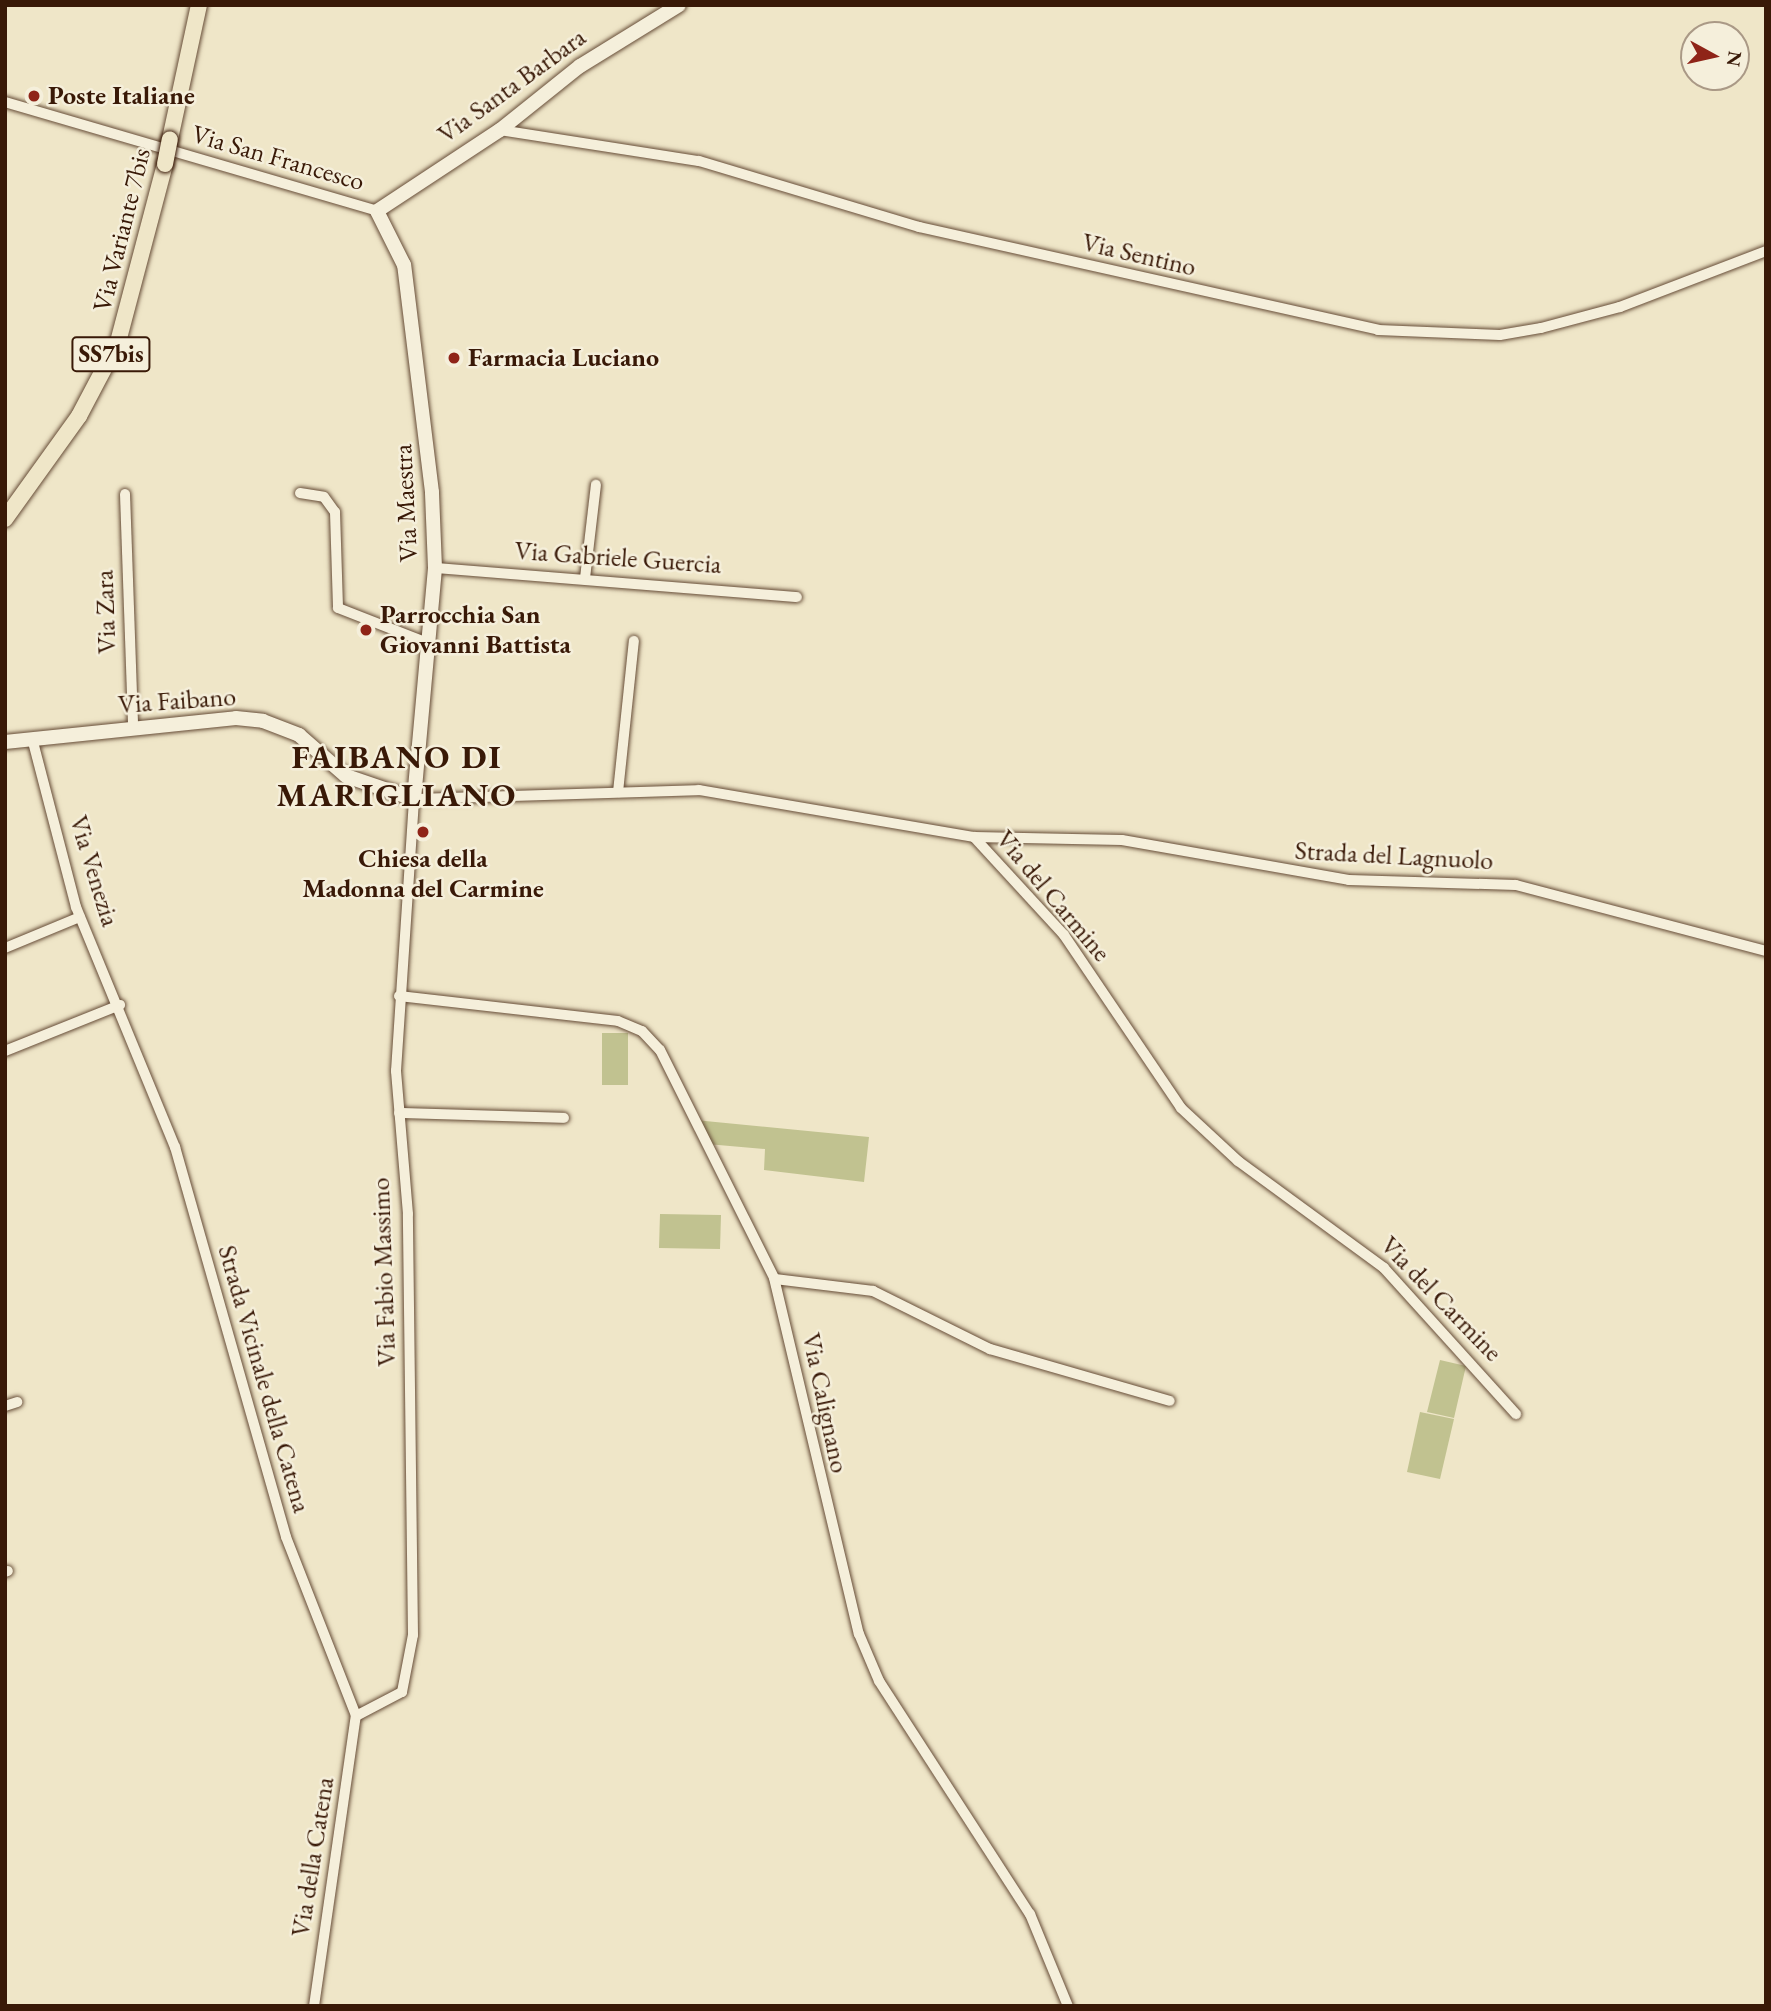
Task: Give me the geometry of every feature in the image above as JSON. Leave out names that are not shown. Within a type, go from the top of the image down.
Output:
[{"type":"main road","name":"Via Variante 7bis","points":[[5,519],[79,416],[118,342],[165,164],[200,5]]},
{"type":"street","name":"Via Santa Barbara","points":[[377,211],[500,130],[580,66],[679,5]]},
{"type":"street","name":"Via San Francesco","points":[[5,102],[377,211]]},
{"type":"street","name":"Via Sentino","points":[[500,130],[699,162],[931,230],[1378,330],[1500,335],[1541,328],[1620,307],[1766,251]]},
{"type":"street","name":"Via Maestra","points":[[377,211],[406,279],[427,434],[435,568],[425,642],[414,799]]},
{"type":"street","points":[[585,578],[596,485]]},
{"type":"street","points":[[300,493],[324,497],[335,512],[338,608],[425,642]]},
{"type":"street","name":"Via Zara","points":[[125,494],[133,728]]},
{"type":"street","name":"Via Gabriele Guercia","points":[[435,568],[797,597]]},
{"type":"street","points":[[618,792],[634,642]]},
{"type":"street","name":"Via Faibano","points":[[5,742],[133,728],[263,721],[299,735],[346,776],[414,799]]},
{"type":"street","name":"Via Venezia","points":[[32,738],[80,916],[140,1052]]},
{"type":"street","name":"Via del Carmine","points":[[414,799],[699,790],[974,837],[1064,935],[1181,1108],[1238,1161],[1384,1268],[1516,1414]]},
{"type":"street","name":"Via Fabio Massimo","points":[[356,1716],[402,1692],[413,1635],[408,1214],[400,1113],[399,996],[414,799]]},
{"type":"street","name":"Strada del Lagnuolo","points":[[974,837],[1122,840],[1335,879],[1516,886],[1766,951]]},
{"type":"street","points":[[5,948],[80,916]]},
{"type":"street","name":"Via Calignano","points":[[399,996],[609,1020],[642,1031],[660,1050],[775,1279],[841,1578],[859,1634],[879,1681],[1030,1914],[1068,2006]]},
{"type":"street","points":[[5,1051],[120,1005]]},
{"type":"street","name":"Strada Vicinale della Catena","points":[[140,1052],[185,1178],[286,1537],[356,1716]]},
{"type":"street","points":[[400,1113],[564,1118]]},
{"type":"street","points":[[775,1279],[873,1291],[990,1349],[1170,1401]]},
{"type":"street","name":"Via della Catena","points":[[314,2006],[356,1716]]},
{"type":"green space","points":[[602,1033],[628,1033],[628,1085],[602,1085]]},
{"type":"green space","points":[[695,1120],[869,1137],[864,1182],[764,1170],[765,1149],[707,1144]]},
{"type":"green space","points":[[660,1214],[721,1215],[720,1249],[659,1248]]},
{"type":"green space","points":[[1440,1360],[1466,1366],[1454,1418],[1427,1412]]},
{"type":"green space","points":[[1420,1412],[1454,1419],[1440,1479],[1407,1472]]},
{"type":"place","name":"Poste Italiane","points":[[34,96]]},
{"type":"place","name":"Farmacia Luciano","points":[[454,358]]},
{"type":"place","name":"Parrocchia San Giovanni Battista","points":[[366,630]]},
{"type":"place","name":"Chiesa della Madonna del Carmine","points":[[423,832]]},
{"type":"district","name":"FAIBANO DI MARIGLIANO","points":[[397,776]]}]
